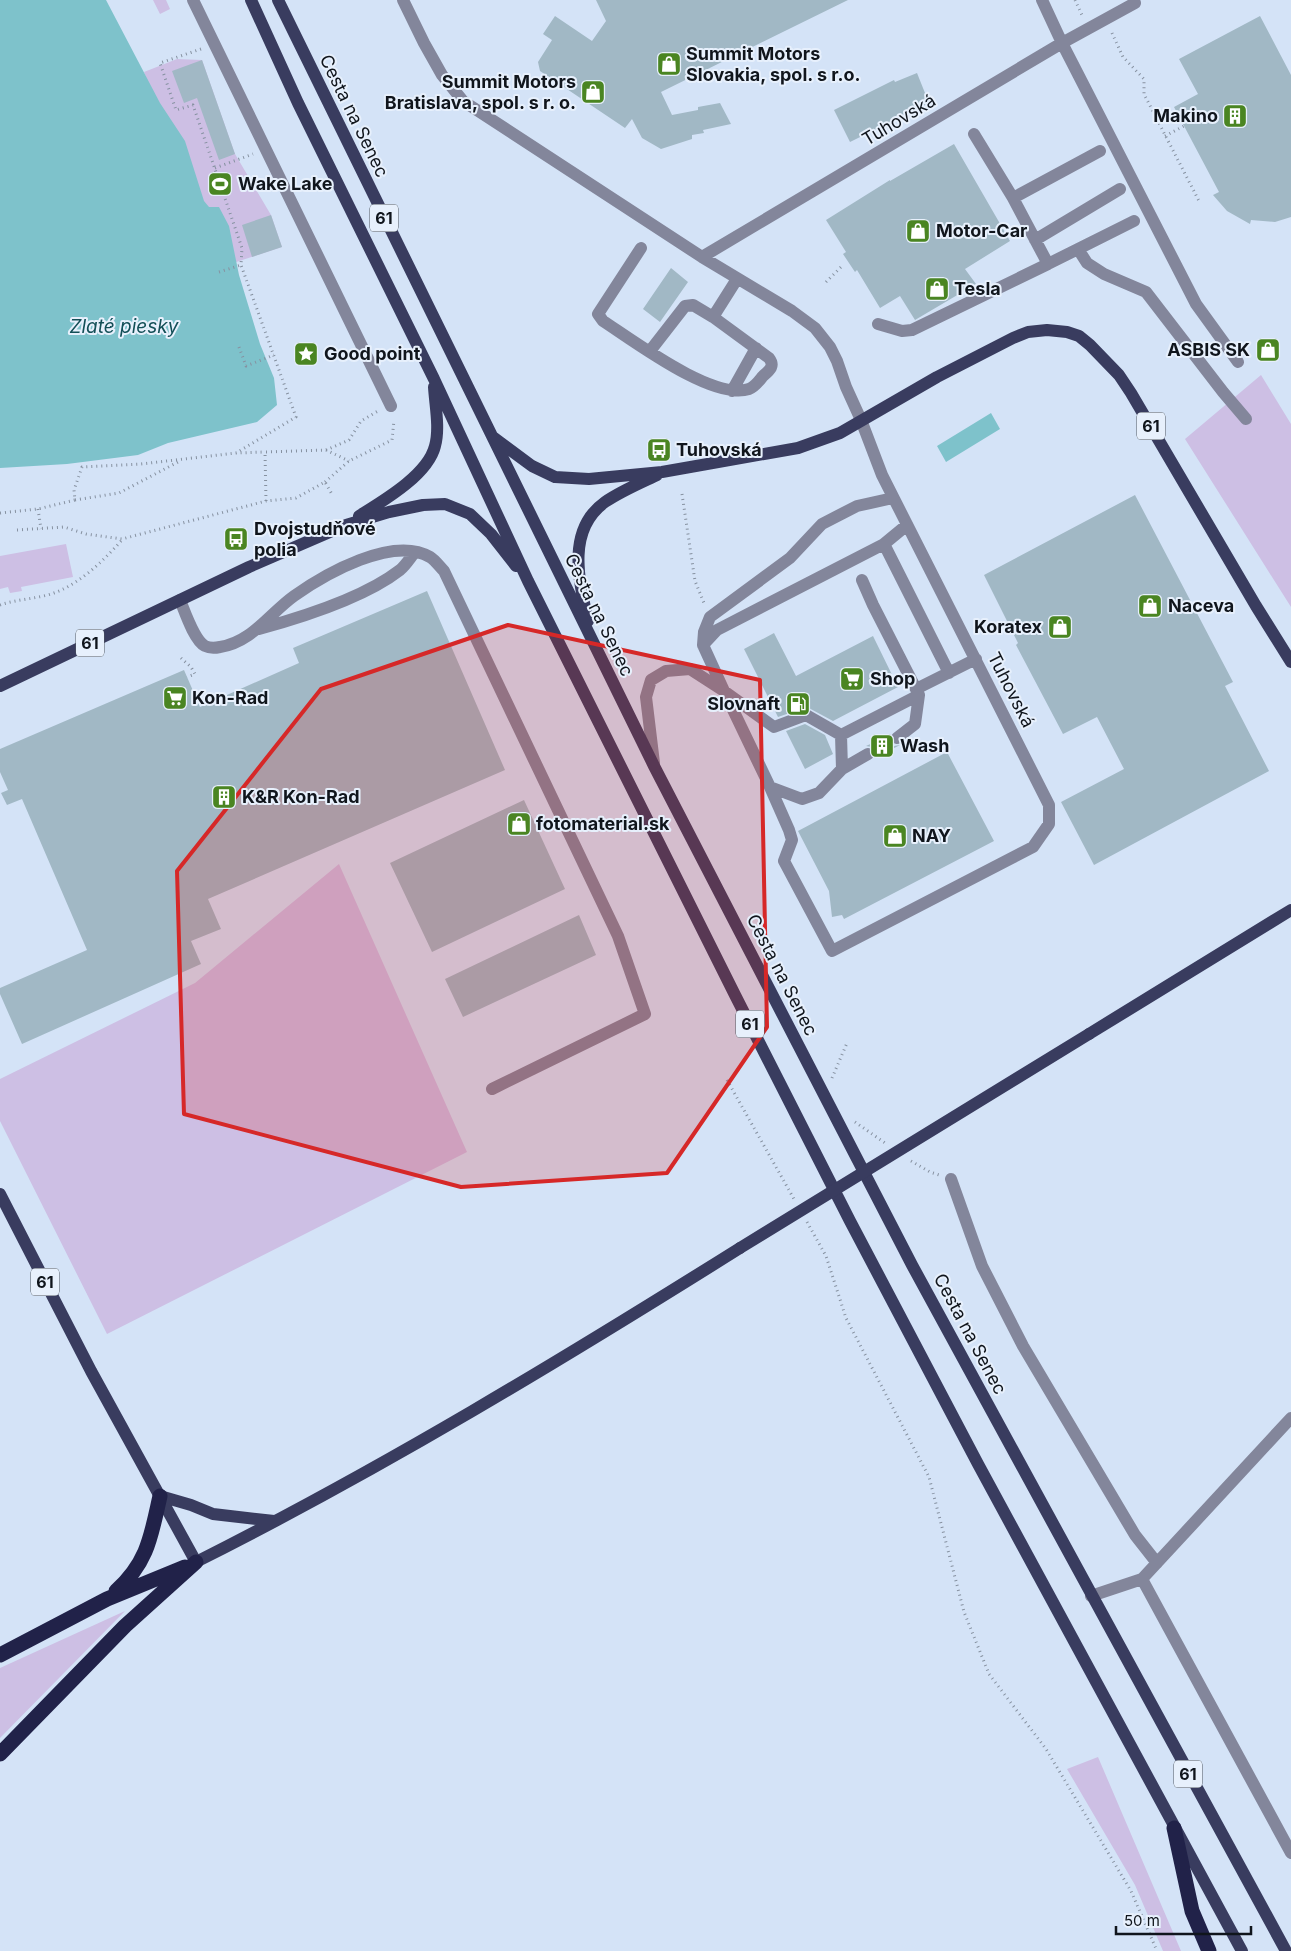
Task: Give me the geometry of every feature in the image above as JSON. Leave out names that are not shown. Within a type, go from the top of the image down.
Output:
[{"type":"highway","points":[[107,1599],[140,1564],[149,1544],[160,1496]]},
{"type":"highway","points":[[0,1655],[107,1599],[196,1562]]},
{"type":"highway","points":[[0,1754],[125,1626],[196,1562]]},
{"type":"highway","points":[[1174,1828],[1192,1911],[1209,1951]]},
{"type":"main road","name":"61","points":[[251,0],[298,103],[434,379],[528,581],[730,986],[973,1455],[1242,1951]]},
{"type":"main road","name":"Cesta na Senec","points":[[278,0],[654,766],[912,1265],[1286,1951]]},
{"type":"main road","name":"61","points":[[490,435],[532,466],[555,477],[589,478],[662,472],[798,448],[840,433],[937,377],[1013,338],[1028,332],[1061,330],[1079,336],[1090,345],[1131,393],[1291,662]]},
{"type":"main road","name":"61","points":[[0,686],[180,600],[346,524],[391,496],[420,471],[432,454],[436,444],[434,379]]},
{"type":"main road","name":"61","points":[[592,640],[579,580],[578,558],[580,537],[588,520],[604,502],[662,472]]},
{"type":"main road","name":"61","points":[[346,524],[423,504],[445,504],[470,514],[491,534],[528,581]]},
{"type":"main road","points":[[196,1562],[449,1425],[582,1347],[1291,910]]},
{"type":"main road","name":"61","points":[[0,1194],[91,1371],[196,1562]]},
{"type":"main road","points":[[160,1496],[191,1504],[213,1514],[274,1521]]},
{"type":"street","points":[[193,0],[391,406]]},
{"type":"street","name":"Tuhovská","points":[[403,0],[442,75],[463,101],[702,257],[792,311],[822,336],[837,361],[872,452],[893,498],[976,659],[1048,805],[1049,824],[1033,847],[832,951],[784,861],[792,840],[770,788]]},
{"type":"street","points":[[1042,0],[1062,43],[1196,304],[1238,362]]},
{"type":"street","name":"Tuhovská","points":[[702,257],[1062,43],[1135,3]]},
{"type":"street","points":[[974,134],[1013,198],[1048,264]]},
{"type":"street","points":[[1013,198],[1100,151]]},
{"type":"street","points":[[1035,240],[1120,189]]},
{"type":"street","points":[[878,324],[902,331],[912,330],[1134,221]]},
{"type":"street","points":[[641,248],[598,314],[603,321],[650,351],[690,376],[709,385],[732,391],[753,388],[772,368],[772,362],[769,358],[714,317],[693,305],[685,306],[650,351]]},
{"type":"street","points":[[1078,249],[1087,263],[1104,274],[1146,292],[1246,419]]},
{"type":"street","points":[[714,317],[737,279]]},
{"type":"street","points":[[732,391],[756,348]]},
{"type":"street","points":[[868,754],[842,769],[819,793],[802,799],[770,788],[703,645],[704,632],[710,617],[790,558],[822,524],[857,506],[893,498]]},
{"type":"street","points":[[703,645],[717,630],[884,544],[907,525]]},
{"type":"street","points":[[884,544],[950,673]]},
{"type":"street","points":[[180,600],[198,640],[206,647],[224,646],[242,640],[256,630],[293,596],[340,568],[395,550],[415,552],[431,558],[444,571],[618,936],[645,1014],[492,1089]]},
{"type":"street","points":[[256,630],[301,617],[374,587],[402,569],[415,552]]},
{"type":"street","points":[[862,580],[872,605],[917,692],[915,724],[897,738]]},
{"type":"street","points":[[842,736],[976,659]]},
{"type":"street","points":[[654,766],[646,697],[651,680],[666,671],[690,669],[774,727],[806,714],[842,736]]},
{"type":"street","points":[[842,736],[842,769]]},
{"type":"street","points":[[951,1179],[982,1266],[1023,1346],[1135,1535],[1157,1563]]},
{"type":"street","points":[[1092,1596],[1142,1579],[1291,1418]]},
{"type":"street","points":[[1142,1579],[1291,1853]]},
{"type":"path","points":[[1111,30],[1123,57],[1144,79],[1144,94],[1199,201]]},
{"type":"path","points":[[214,44],[160,63],[176,110],[193,105],[242,248],[241,265],[296,417],[236,453]]},
{"type":"path","points":[[1165,136],[1184,126]]},
{"type":"path","points":[[215,168],[266,150]]},
{"type":"path","points":[[219,272],[241,265]]},
{"type":"path","points":[[826,282],[841,267]]},
{"type":"path","points":[[239,347],[246,366],[274,355]]},
{"type":"path","points":[[18,530],[64,527],[86,534],[122,539],[266,500],[296,498],[325,482],[349,461],[392,440],[395,414],[391,406],[372,414],[361,421],[349,440],[326,450],[236,453],[181,460],[82,467],[74,490],[75,500]]},
{"type":"path","points":[[326,450],[349,461]]},
{"type":"path","points":[[265,452],[266,500]]},
{"type":"path","points":[[0,513],[38,509],[75,500],[119,493],[181,460]]},
{"type":"path","points":[[325,482],[333,496]]},
{"type":"path","points":[[682,494],[695,581],[710,617]]},
{"type":"path","points":[[38,509],[41,529]]},
{"type":"path","points":[[0,605],[54,593],[86,575],[122,539]]},
{"type":"path","points":[[181,658],[191,667],[195,674],[187,677]]},
{"type":"path","points":[[836,1087],[831,1079],[847,1042]]},
{"type":"path","points":[[726,1080],[798,1206]]},
{"type":"path","points":[[853,1120],[890,1146]]},
{"type":"path","points":[[905,1157],[930,1172],[951,1179]]},
{"type":"path","points":[[802,1214],[826,1256],[846,1318],[929,1477],[964,1612],[989,1674],[1046,1749],[1130,1891],[1157,1951]]},
{"type":"highlighted area","points":[[508,625],[760,680],[767,1027],[667,1173],[461,1187],[184,1114],[177,871],[321,689]]},
{"type":"shaded area","points":[[153,0],[166,0],[170,9],[160,14]]},
{"type":"shaded area","name":"Wake Lake","points":[[177,59],[202,60],[235,154],[271,215],[282,247],[218,268],[144,72]]},
{"type":"shaded area","points":[[1261,375],[1291,424],[1291,607],[1185,439]]},
{"type":"shaded area","points":[[66,544],[73,577],[21,587],[22,591],[10,593],[8,587],[0,589],[0,556]]},
{"type":"shaded area","points":[[339,864],[467,1152],[107,1334],[0,1121],[0,1079],[195,983]]},
{"type":"shaded area","points":[[125,1611],[0,1738],[0,1668]]},
{"type":"shaded area","points":[[1098,1757],[1181,1951],[1163,1951],[1135,1885],[1067,1769]]},
{"type":"water","name":"Zlaté piesky","points":[[0,0],[106,0],[160,103],[185,141],[204,201],[209,207],[219,207],[229,226],[239,275],[260,344],[274,378],[277,405],[257,422],[168,443],[138,455],[67,464],[0,468]]},
{"type":"water","points":[[991,413],[1000,429],[946,462],[937,446]]},
{"type":"building","name":"Summit Motors Slovakia, spol. s r.o.","points":[[596,0],[848,0],[661,92],[672,115],[720,103],[731,124],[703,130],[704,133],[692,135],[692,139],[661,149],[642,138],[632,119],[625,128],[540,71],[538,62],[552,40],[543,34],[555,16],[592,41],[606,21]]},
{"type":"building","name":"Makino","points":[[1260,16],[1291,75],[1291,217],[1275,222],[1251,220],[1250,224],[1227,211],[1213,195],[1219,192],[1174,107],[1198,94],[1179,59]]},
{"type":"building","points":[[202,60],[235,154],[219,160],[197,98],[184,103],[172,71]]},
{"type":"building","points":[[917,73],[929,103],[850,142],[834,110],[894,80],[895,82]]},
{"type":"building","name":"Motor-Car","points":[[954,144],[1010,241],[965,269],[976,284],[915,320],[900,296],[880,308],[857,270],[855,272],[843,254],[846,252],[826,220],[890,180]]},
{"type":"building","points":[[271,215],[282,247],[252,257],[242,225]]},
{"type":"building","points":[[671,268],[688,282],[660,322],[643,309]]},
{"type":"building","points":[[1135,495],[1233,682],[1225,686],[1269,771],[1094,865],[1061,802],[1124,769],[1097,717],[1063,734],[1016,645],[1018,643],[984,575]]},
{"type":"building","name":"K&R Kon-Rad","points":[[427,591],[505,770],[208,899],[221,929],[191,941],[201,964],[22,1044],[0,994],[0,988],[87,950],[22,799],[7,805],[1,793],[8,790],[0,772],[0,749],[184,670],[200,707],[299,663],[293,648]]},
{"type":"building","points":[[774,633],[796,676],[873,636],[898,687],[833,721],[807,707],[778,717],[744,649]]},
{"type":"building","points":[[805,724],[825,735],[833,754],[805,769],[786,731]]},
{"type":"building","points":[[890,735],[891,743],[894,746],[900,745],[875,758],[875,750],[872,747],[866,746]]},
{"type":"building","name":"NAY","points":[[947,752],[994,841],[844,919],[842,915],[832,917],[829,891],[798,831]]},
{"type":"building","points":[[524,800],[565,889],[432,952],[390,863]]},
{"type":"building","points":[[579,915],[596,955],[463,1017],[445,979]]},
{"type":"place","name":"Summit Motors Slovakia, spol. s r.o.","points":[[669,64]]},
{"type":"place","name":"Summit Motors Bratislava, spol. s r. o.","points":[[593,92]]},
{"type":"place","name":"Makino","points":[[1235,116]]},
{"type":"place","name":"Wake Lake","points":[[220,184]]},
{"type":"place","name":"Motor-Car","points":[[918,231]]},
{"type":"place","name":"Tesla","points":[[937,289]]},
{"type":"place","name":"ASBIS SK","points":[[1268,350]]},
{"type":"place","name":"Good point","points":[[306,354]]},
{"type":"place","name":"Tuhovská","points":[[659,450]]},
{"type":"place","name":"Dvojstudňové polia","points":[[236,539]]},
{"type":"place","name":"Naceva","points":[[1150,606]]},
{"type":"place","name":"Koratex","points":[[1060,627]]},
{"type":"place","name":"Shop","points":[[852,679]]},
{"type":"place","name":"Kon-Rad","points":[[175,698]]},
{"type":"place","name":"Slovnaft","points":[[798,704]]},
{"type":"place","name":"Wash","points":[[882,746]]},
{"type":"place","name":"K&R Kon-Rad","points":[[224,797]]},
{"type":"place","name":"fotomaterial.sk","points":[[519,824]]},
{"type":"place","name":"NAY","points":[[895,836]]}]
